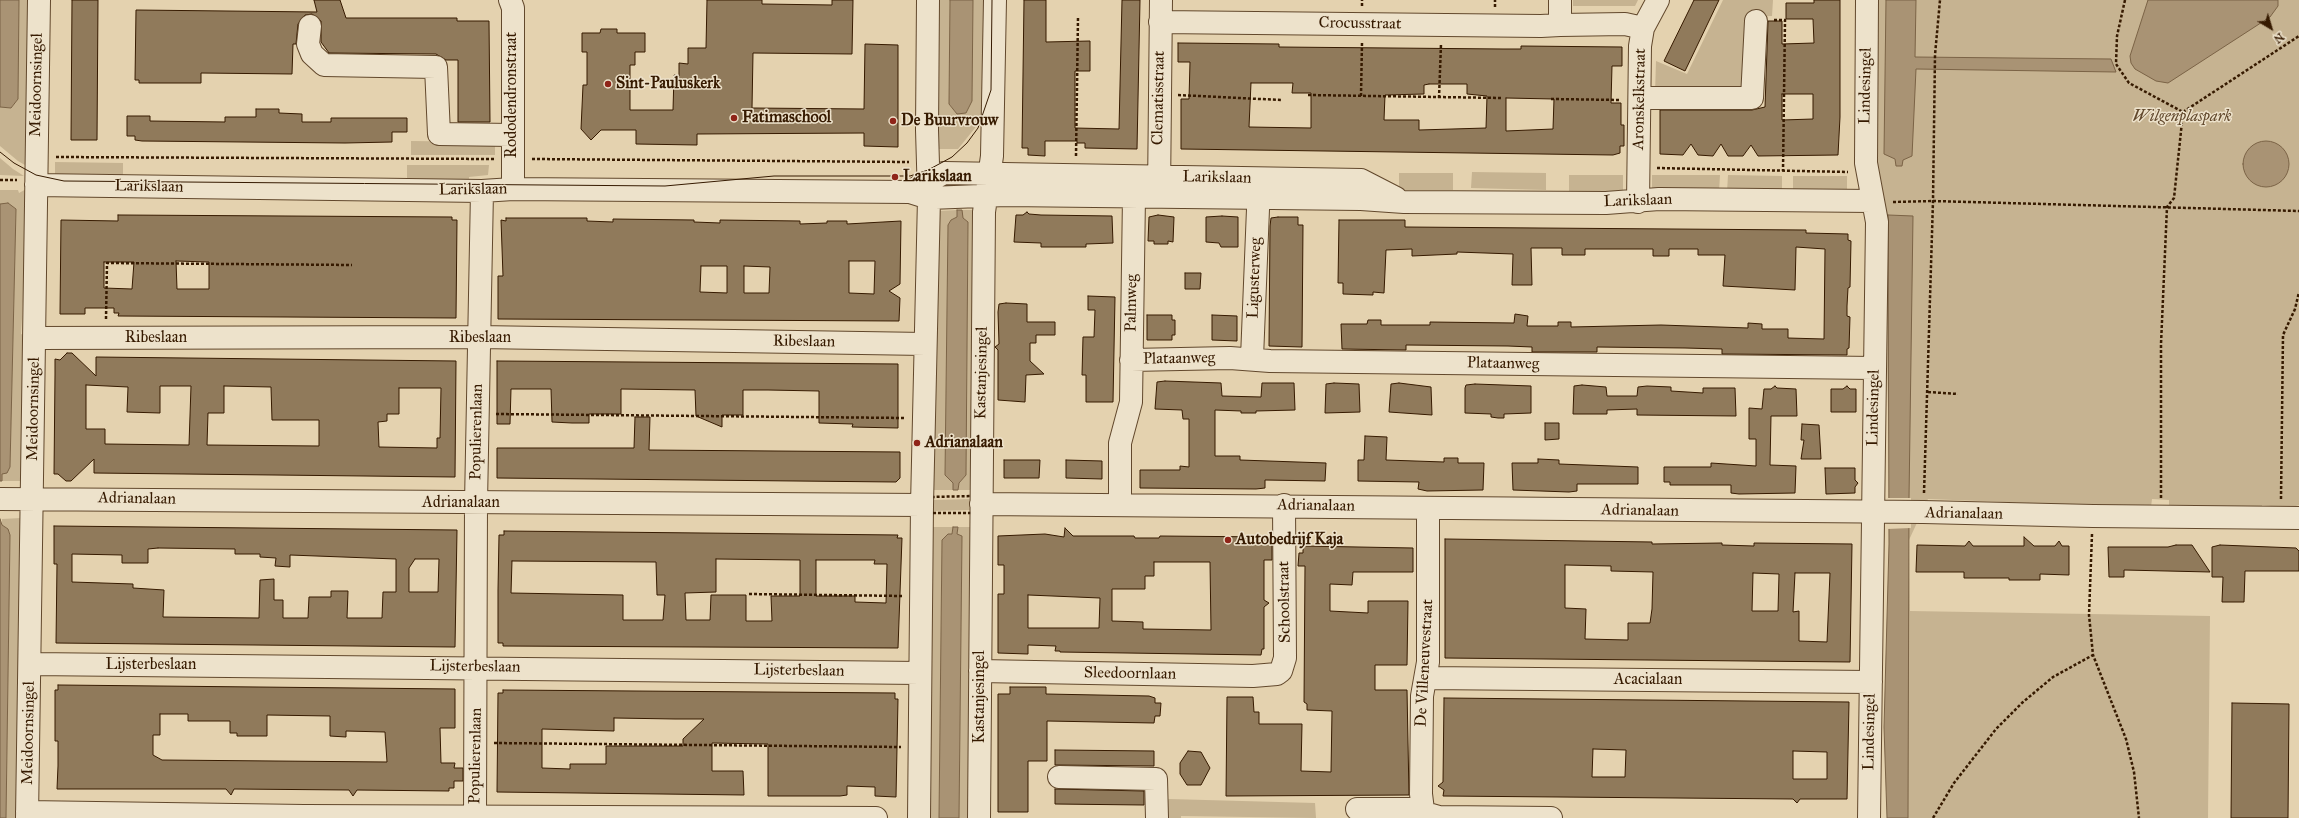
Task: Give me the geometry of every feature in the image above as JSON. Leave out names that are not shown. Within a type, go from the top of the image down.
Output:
[{"type":"street","name":"Meidoornsingel","points":[[27,815],[31,664],[39,0]]},
{"type":"street","name":"Rododendronstraat","points":[[510,0],[513,8],[513,189]]},
{"type":"street","points":[[919,818],[920,672],[928,505],[924,183],[928,0]]},
{"type":"street","name":"Kastanjesingel","points":[[979,818],[980,671],[976,504],[984,212],[990,174],[995,0]]},
{"type":"street","name":"Clematisstraat","points":[[1159,187],[1161,0]]},
{"type":"street","points":[[1560,0],[1560,25]]},
{"type":"street","name":"Aronskelkstraat","points":[[1638,202],[1640,46],[1643,28],[1658,0]]},
{"type":"street","name":"Lindesingel","points":[[1867,0],[1867,173],[1877,222],[1874,368],[1877,512],[1871,682],[1869,818]]},
{"type":"street","points":[[1640,98],[1752,98],[1756,21]]},
{"type":"street","name":"Crocusstraat","points":[[1160,22],[1441,25],[1625,24],[1643,28]]},
{"type":"street","points":[[310,26],[308,44],[312,54],[324,65],[436,67],[438,134],[512,134]]},
{"type":"street","name":"Larikslaan","points":[[924,183],[944,173],[1075,176],[1159,187],[1258,188],[1404,202],[1638,202],[1659,199],[1872,201]]},
{"type":"street","name":"Larikslaan","points":[[36,185],[482,191],[513,189],[924,183],[986,196],[1134,196],[1159,187]]},
{"type":"street","name":"Ligusterweg","points":[[1252,358],[1258,188]]},
{"type":"street","name":"Populierenlaan","points":[[475,817],[477,667],[476,503],[482,191]]},
{"type":"street","name":"Palmweg","points":[[1120,504],[1120,443],[1130,409],[1134,196]]},
{"type":"street","name":"Ribeslaan","points":[[35,338],[479,337],[926,344]]},
{"type":"street","name":"Plataanweg","points":[[1131,360],[1252,358],[1270,361],[1874,368]]},
{"type":"street","name":"Adrianalaan","points":[[0,499],[928,505]]},
{"type":"street","name":"Adrianalaan","points":[[976,504],[1284,505],[1428,509],[1919,512],[2290,518]]},
{"type":"street","name":"Schoolstraat","points":[[1279,673],[1285,658],[1284,505]]},
{"type":"street","name":"De Villeneuvestraat","points":[[1424,815],[1421,794],[1422,696],[1428,662],[1428,509]]},
{"type":"street","name":"Lijsterbeslaan","points":[[31,664],[920,672]]},
{"type":"street","name":"Sleedoornlaan","points":[[980,671],[1253,676],[1272,676],[1279,673]]},
{"type":"street","name":"Acacialaan","points":[[1426,678],[1871,682]]},
{"type":"street","points":[[1058,777],[1156,779],[1157,818]]},
{"type":"street","points":[[1357,808],[1412,810],[1424,815],[1439,817],[1551,818]]},
{"type":"street","points":[[27,815],[876,818]]},
{"type":"path","points":[[1362,0],[1362,96]]},
{"type":"path","points":[[1919,512],[1928,392],[1935,55],[1940,0]]},
{"type":"path","points":[[2125,0],[2117,36],[2116,64],[2129,83],[2183,112]]},
{"type":"path","points":[[1075,176],[1078,17]]},
{"type":"path","points":[[1756,21],[1785,20],[1783,171]]},
{"type":"path","points":[[1439,98],[1441,25]]},
{"type":"path","points":[[2183,112],[2299,36]]},
{"type":"path","points":[[1159,94],[1281,100]]},
{"type":"path","points":[[1308,95],[1502,98]]},
{"type":"path","points":[[1551,99],[1631,100],[1640,98]]},
{"type":"path","points":[[2161,516],[2161,344],[2167,207],[2174,198],[2183,112]]},
{"type":"path","points":[[36,157],[512,159],[924,183]]},
{"type":"path","points":[[1639,168],[1867,173]]},
{"type":"path","points":[[1872,201],[1933,201],[2299,211]]},
{"type":"path","points":[[106,338],[107,263],[352,265]]},
{"type":"path","points":[[2290,518],[2283,335],[2295,309],[2299,292]]},
{"type":"path","points":[[1928,392],[1958,394]]},
{"type":"path","points":[[478,414],[911,418]]},
{"type":"path","points":[[928,505],[976,504]]},
{"type":"path","points":[[928,505],[976,504]]},
{"type":"path","points":[[2093,516],[2089,615],[2093,655],[2126,739],[2134,772],[2139,818]]},
{"type":"path","points":[[749,594],[907,596]]},
{"type":"path","points":[[1933,818],[1954,783],[1996,729],[2023,702],[2053,677],[2093,655]]},
{"type":"path","points":[[476,743],[920,747]]},
{"type":"green space","points":[[19,0],[32,0],[30,168],[18,161],[0,146],[0,107],[11,108],[18,99]]},
{"type":"green space","points":[[934,0],[950,0],[949,104],[957,114],[966,113],[972,101],[973,0],[987,0],[985,104],[975,128],[958,149],[933,149]]},
{"type":"green space","points":[[1573,0],[1638,0],[1635,6],[1573,6]]},
{"type":"green space","points":[[1723,0],[1773,0],[1772,16],[1745,17],[1741,92],[1655,94],[1656,61],[1687,74]]},
{"type":"green space","name":"Wilgenplaspark","points":[[1873,0],[2299,0],[2299,505],[2290,508],[2262,505],[2262,508],[2169,507],[2169,500],[2152,499],[2151,507],[1928,499],[1909,540],[1910,611],[2210,616],[2208,818],[1895,818],[1896,719],[1883,212],[1872,167]]},
{"type":"green space","points":[[411,141],[495,142],[495,155],[411,155]]},
{"type":"green space","points":[[0,158],[13,169],[24,176],[0,175]]},
{"type":"green space","points":[[55,162],[123,163],[123,175],[55,175]]},
{"type":"green space","points":[[407,165],[489,165],[488,175],[469,177],[469,181],[407,180]]},
{"type":"green space","points":[[1472,172],[1546,173],[1546,190],[1471,188]]},
{"type":"green space","points":[[1399,173],[1453,173],[1453,190],[1399,190]]},
{"type":"green space","points":[[1569,175],[1623,175],[1623,192],[1569,192]]},
{"type":"green space","points":[[1652,175],[1720,175],[1719,192],[1655,190],[1652,188]]},
{"type":"green space","points":[[1728,175],[1782,176],[1782,193],[1727,192]]},
{"type":"green space","points":[[1793,176],[1847,176],[1847,193],[1793,193]]},
{"type":"green space","points":[[30,187],[21,334],[27,336],[22,481],[2,481],[2,474],[10,467],[16,209],[8,204],[0,204],[0,190],[18,190],[19,193]]},
{"type":"green space","points":[[957,210],[957,217],[951,220],[948,225],[945,474],[953,483],[953,490],[931,490],[939,211]]},
{"type":"green space","points":[[962,210],[976,210],[979,219],[972,219],[972,228],[978,228],[974,490],[958,490],[959,483],[966,475],[968,222],[962,218]]},
{"type":"green space","points":[[973,499],[973,510],[932,511],[932,500]]},
{"type":"green space","points":[[21,518],[22,818],[6,818],[10,535],[8,529],[2,525],[2,519]]},
{"type":"green space","points":[[931,527],[953,527],[952,534],[942,540],[939,818],[927,818]]},
{"type":"green space","points":[[958,527],[974,527],[973,818],[959,818],[962,536],[957,534]]},
{"type":"green space","points":[[1169,799],[1315,803],[1316,818],[1181,816],[1181,818],[1164,818],[1164,802]]},
{"type":"shaded area","points":[[0,0],[19,0],[18,99],[11,108],[0,107]]},
{"type":"shaded area","points":[[950,0],[973,0],[972,101],[966,113],[957,114],[949,104]]},
{"type":"shaded area","points":[[1886,0],[1916,0],[1915,57],[2111,59],[2116,72],[1916,69],[1912,156],[1903,160],[1902,166],[1896,166],[1895,159],[1884,154]]},
{"type":"shaded area","points":[[2148,0],[2278,0],[2278,6],[2270,17],[2168,83],[2156,81],[2135,69],[2131,63],[2130,56]]},
{"type":"shaded area","points":[[2271,141],[2283,147],[2288,155],[2288,173],[2283,181],[2275,186],[2261,187],[2249,181],[2244,173],[2243,159],[2249,147],[2257,142]]},
{"type":"shaded area","points":[[8,203],[16,209],[10,467],[7,473],[2,474],[2,481],[0,481],[0,204]]},
{"type":"shaded area","points":[[957,210],[962,210],[963,218],[968,222],[966,475],[959,483],[958,490],[953,490],[953,483],[945,475],[948,225],[951,220],[957,217]]},
{"type":"shaded area","points":[[1888,215],[1913,216],[1909,498],[1908,818],[1887,818],[1884,727],[1889,544]]},
{"type":"shaded area","points":[[0,519],[2,525],[8,529],[10,535],[6,818],[0,818]]},
{"type":"shaded area","points":[[953,527],[958,527],[957,534],[962,536],[959,818],[939,818],[942,540],[948,534],[952,534]]},
{"type":"pier","points":[[1887,498],[1911,498],[1911,528],[1887,529]]},
{"type":"building","points":[[72,0],[98,0],[97,140],[71,140]]},
{"type":"building","points":[[314,0],[340,0],[346,18],[457,18],[457,21],[489,21],[490,122],[458,122],[458,60],[446,60],[436,54],[329,53],[321,42],[321,21],[312,14],[305,15],[298,24],[296,44],[293,44],[292,74],[201,73],[201,83],[139,83],[139,80],[135,80],[136,10],[317,12]]},
{"type":"building","points":[[707,0],[762,0],[762,4],[832,5],[832,0],[853,0],[852,54],[753,53],[752,108],[864,109],[865,44],[898,45],[898,147],[864,146],[864,133],[697,134],[697,145],[636,144],[636,130],[601,130],[591,140],[581,129],[583,85],[587,85],[587,52],[582,52],[582,33],[600,33],[601,29],[617,29],[617,33],[645,33],[645,52],[635,52],[635,65],[630,65],[630,110],[673,110],[674,75],[679,76],[679,63],[688,64],[688,48],[706,48]]},
{"type":"building","points":[[1024,0],[1046,0],[1046,42],[1090,41],[1090,71],[1075,71],[1075,128],[1119,129],[1122,0],[1140,0],[1137,149],[1085,148],[1085,143],[1077,143],[1077,141],[1045,141],[1045,156],[1028,155],[1028,148],[1022,148]]},
{"type":"building","points":[[1694,0],[1719,0],[1685,71],[1664,61]]},
{"type":"building","points":[[1814,0],[1840,0],[1840,117],[1838,155],[1758,156],[1751,145],[1743,156],[1728,156],[1721,144],[1713,156],[1698,155],[1691,144],[1683,155],[1660,154],[1660,110],[1752,110],[1765,107],[1768,21],[1782,21],[1782,44],[1814,43],[1813,19],[1786,19],[1786,3],[1814,3]],"holes":[[[1782,94],[1813,94],[1813,119],[1782,120]]]},
{"type":"building","points":[[1178,43],[1279,44],[1279,47],[1521,49],[1521,46],[1622,47],[1622,66],[1612,66],[1611,103],[1621,103],[1621,125],[1624,125],[1624,146],[1620,146],[1620,153],[1613,155],[1181,149],[1181,99],[1189,99],[1190,62],[1178,62]],"holes":[[[1251,83],[1293,83],[1292,93],[1311,93],[1311,128],[1249,127]],[[1467,84],[1467,94],[1487,96],[1486,128],[1419,130],[1419,120],[1384,120],[1385,95],[1424,94],[1424,85]],[[1506,98],[1554,99],[1553,129],[1506,131]]]},
{"type":"building","points":[[256,109],[279,109],[279,113],[302,114],[302,122],[331,122],[331,118],[407,118],[407,132],[392,132],[392,142],[345,143],[142,141],[135,140],[135,136],[127,136],[127,116],[150,116],[150,121],[225,122],[225,117],[256,117]]},
{"type":"building","points":[[1027,212],[1029,214],[1041,215],[1112,216],[1113,243],[1086,244],[1086,247],[1041,247],[1041,243],[1014,242],[1016,215],[1023,215]]},
{"type":"building","points":[[118,215],[452,217],[452,220],[457,220],[456,318],[118,316],[119,313],[114,313],[114,308],[85,308],[85,314],[60,314],[61,220],[118,221]],"holes":[[[176,261],[209,262],[209,289],[177,289]],[[104,262],[134,262],[132,289],[104,288]]]},
{"type":"building","points":[[1158,215],[1174,217],[1173,242],[1168,241],[1168,244],[1154,244],[1154,241],[1148,241],[1149,217]]},
{"type":"building","points":[[1206,217],[1238,217],[1238,247],[1221,247],[1219,243],[1206,242]]},
{"type":"building","points":[[1298,217],[1298,225],[1303,225],[1302,347],[1269,346],[1270,226],[1271,218]]},
{"type":"building","points":[[506,218],[587,218],[587,221],[613,222],[613,219],[694,220],[694,222],[720,223],[720,220],[800,221],[800,224],[827,223],[827,221],[847,221],[847,224],[901,221],[900,284],[889,291],[900,298],[899,321],[498,319],[498,276],[503,276],[501,220],[506,221]],"holes":[[[849,261],[875,261],[874,294],[849,293]],[[701,266],[727,266],[727,293],[700,292]],[[744,266],[770,267],[769,293],[744,293]]]},
{"type":"building","points":[[1339,220],[1405,220],[1405,227],[1806,230],[1806,233],[1848,234],[1848,240],[1851,241],[1850,287],[1848,288],[1847,306],[1847,316],[1850,317],[1849,348],[1847,349],[1847,355],[1722,354],[1722,349],[1685,348],[1597,347],[1597,352],[1532,352],[1532,347],[1406,345],[1406,350],[1342,349],[1341,324],[1367,324],[1368,320],[1381,320],[1381,325],[1430,325],[1430,322],[1514,323],[1515,314],[1528,316],[1527,326],[1558,326],[1558,322],[1571,322],[1571,327],[1661,325],[1748,328],[1748,323],[1762,324],[1762,329],[1788,329],[1788,338],[1824,339],[1825,249],[1796,247],[1795,290],[1723,286],[1725,255],[1698,255],[1698,249],[1669,249],[1669,256],[1653,256],[1653,249],[1585,249],[1585,255],[1562,255],[1562,248],[1531,248],[1532,285],[1512,285],[1513,254],[1457,252],[1457,254],[1412,256],[1412,249],[1386,250],[1384,293],[1373,292],[1373,295],[1343,294],[1343,283],[1338,283]]},
{"type":"building","points":[[1185,273],[1201,273],[1200,289],[1185,289]]},
{"type":"building","points":[[1088,296],[1115,297],[1113,402],[1086,402],[1086,375],[1082,375],[1083,337],[1094,337],[1095,310],[1088,310]]},
{"type":"building","points":[[999,304],[1027,304],[1027,322],[1055,322],[1055,335],[1036,335],[1036,343],[1030,343],[1030,361],[1044,374],[1026,375],[1025,402],[998,400],[998,350],[995,347],[999,344]]},
{"type":"building","points":[[1147,315],[1172,315],[1172,320],[1175,320],[1175,335],[1172,335],[1172,340],[1147,340]]},
{"type":"building","points":[[1212,315],[1237,316],[1237,341],[1212,340]]},
{"type":"building","points":[[67,353],[72,353],[96,376],[96,357],[456,361],[455,477],[94,473],[94,459],[71,481],[66,481],[58,474],[54,474],[55,359],[60,360]],"holes":[[[86,385],[128,387],[127,412],[160,413],[160,386],[191,386],[189,445],[105,444],[105,429],[86,429]],[[224,386],[271,387],[272,420],[319,420],[319,446],[207,445],[208,413],[224,413]],[[399,388],[441,388],[440,438],[437,438],[437,448],[379,447],[378,422],[387,421],[387,414],[399,414]]]},
{"type":"building","points":[[497,361],[898,364],[898,428],[852,427],[853,424],[819,423],[819,391],[768,390],[743,390],[743,415],[722,415],[722,427],[696,416],[695,390],[621,389],[621,414],[589,414],[589,423],[572,423],[552,422],[551,389],[511,389],[510,424],[497,424]]},
{"type":"building","points":[[1157,382],[1221,383],[1222,396],[1261,397],[1262,383],[1294,383],[1295,410],[1241,413],[1241,411],[1215,410],[1215,456],[1240,456],[1240,460],[1326,463],[1325,481],[1265,480],[1265,488],[1256,489],[1140,488],[1140,470],[1180,470],[1180,466],[1189,467],[1189,419],[1183,419],[1182,410],[1155,409]]},
{"type":"building","points":[[1399,383],[1431,387],[1432,415],[1389,412],[1391,384]]},
{"type":"building","points":[[1326,384],[1359,384],[1360,412],[1325,413]]},
{"type":"building","points":[[1466,385],[1531,386],[1531,413],[1504,414],[1504,418],[1498,418],[1491,417],[1491,414],[1465,413]]},
{"type":"building","points":[[1582,385],[1606,387],[1607,396],[1637,396],[1638,387],[1647,386],[1671,387],[1671,391],[1703,393],[1703,388],[1735,388],[1736,416],[1637,415],[1637,409],[1607,410],[1607,414],[1573,414],[1574,386]]},
{"type":"building","points":[[1775,386],[1777,388],[1796,389],[1797,416],[1771,416],[1770,465],[1796,466],[1795,493],[1739,494],[1731,493],[1731,485],[1670,485],[1670,482],[1664,482],[1664,467],[1711,467],[1711,463],[1756,466],[1756,439],[1749,439],[1749,408],[1762,409],[1764,389],[1771,389]]},
{"type":"building","points":[[1847,386],[1850,389],[1856,389],[1856,412],[1831,412],[1831,389],[1843,389]]},
{"type":"building","points":[[635,417],[650,417],[649,450],[900,452],[900,478],[896,482],[497,478],[497,448],[634,448]]},
{"type":"building","points":[[1545,423],[1559,423],[1559,439],[1545,440]]},
{"type":"building","points":[[1802,424],[1819,425],[1821,459],[1801,459],[1804,440],[1801,440]]},
{"type":"building","points":[[1365,436],[1387,437],[1386,460],[1444,462],[1444,458],[1458,458],[1458,463],[1484,463],[1483,490],[1427,491],[1418,489],[1419,482],[1358,481],[1358,460],[1364,460]]},
{"type":"building","points":[[1538,459],[1559,460],[1559,464],[1638,467],[1638,484],[1577,484],[1577,491],[1569,492],[1513,490],[1512,463],[1538,463]]},
{"type":"building","points":[[1004,460],[1040,460],[1039,478],[1004,478]]},
{"type":"building","points":[[1066,460],[1102,461],[1102,479],[1066,478]]},
{"type":"building","points":[[1825,468],[1855,468],[1855,480],[1858,483],[1855,487],[1855,493],[1826,494]]},
{"type":"building","points":[[54,526],[457,530],[455,647],[56,643],[57,564],[54,564]],"holes":[[[148,549],[235,549],[235,554],[260,554],[260,557],[276,558],[275,566],[290,567],[290,555],[396,559],[396,592],[383,592],[382,618],[347,618],[348,591],[331,591],[331,597],[309,597],[308,618],[283,618],[283,600],[274,600],[274,579],[260,580],[259,618],[163,617],[164,590],[133,588],[133,584],[72,582],[72,554],[122,555],[122,563],[148,563]],[[415,559],[439,559],[438,592],[409,592],[409,568]]]},
{"type":"building","points":[[1065,528],[1073,536],[1134,536],[1135,538],[1159,538],[1160,536],[1272,537],[1272,560],[1264,560],[1264,600],[1269,603],[1264,607],[1264,649],[1262,649],[1261,655],[1060,652],[1055,651],[1056,646],[1028,645],[1028,654],[998,653],[998,594],[1004,594],[1004,565],[998,565],[998,536],[1045,534],[1064,537]],"holes":[[[1154,562],[1210,562],[1211,630],[1143,629],[1143,622],[1112,621],[1112,589],[1145,589],[1145,576],[1154,576]],[[1028,595],[1100,598],[1099,628],[1028,628]]]},
{"type":"building","points":[[504,531],[898,535],[897,538],[902,538],[898,648],[503,646],[503,643],[498,643],[498,590],[499,535],[504,535]],"holes":[[[716,559],[800,560],[800,596],[771,596],[772,621],[746,621],[746,595],[711,595],[710,620],[686,620],[685,593],[716,592]],[[816,560],[875,560],[874,564],[887,564],[886,603],[855,602],[855,596],[816,596]],[[512,561],[656,562],[657,595],[665,595],[663,620],[623,620],[623,595],[511,593]]]},
{"type":"building","points":[[2024,537],[2034,546],[2055,546],[2059,541],[2062,546],[2069,546],[2069,575],[2040,574],[2040,580],[2009,580],[2009,578],[1964,578],[1964,572],[1916,572],[1917,545],[1965,546],[1969,541],[1973,546],[2024,546]]},
{"type":"building","points":[[1445,539],[1652,542],[1652,544],[1722,543],[1722,545],[1754,546],[1754,543],[1852,544],[1850,662],[1445,658]],"holes":[[[1565,565],[1611,566],[1611,571],[1653,572],[1650,623],[1628,623],[1628,640],[1585,639],[1586,609],[1565,608]],[[1753,573],[1779,574],[1778,611],[1752,611]],[[1795,573],[1830,573],[1827,642],[1799,641],[1799,611],[1793,612]]]},
{"type":"building","points":[[2176,545],[2192,545],[2210,572],[2124,570],[2124,577],[2109,577],[2108,547],[2168,547]]},
{"type":"building","points":[[2220,545],[2296,548],[2299,551],[2299,571],[2245,571],[2244,602],[2222,602],[2223,577],[2212,577],[2212,547]]},
{"type":"building","points":[[1303,546],[1413,548],[1413,572],[1353,572],[1352,585],[1330,584],[1330,611],[1368,613],[1368,601],[1408,601],[1407,665],[1375,665],[1375,690],[1407,690],[1409,795],[1226,796],[1227,697],[1253,697],[1254,712],[1259,712],[1259,724],[1302,724],[1301,771],[1331,772],[1332,711],[1307,710],[1307,704],[1304,702],[1305,566],[1298,566],[1299,553],[1303,553]]},
{"type":"building","points":[[58,685],[455,689],[455,728],[440,728],[441,763],[455,763],[454,768],[463,768],[463,781],[454,781],[454,788],[449,788],[449,791],[357,790],[353,796],[349,790],[234,789],[231,795],[226,789],[57,789],[58,741],[55,741],[55,690],[58,690]],"holes":[[[160,714],[188,714],[188,721],[230,721],[230,733],[237,733],[237,736],[267,736],[267,715],[330,716],[330,736],[346,737],[346,731],[385,732],[387,762],[162,760],[153,755],[153,735],[160,735]]]},
{"type":"building","points":[[1010,687],[1046,687],[1046,694],[1149,696],[1155,698],[1155,703],[1161,703],[1160,716],[1155,716],[1154,723],[1047,721],[1047,761],[1028,761],[1028,812],[998,812],[998,694],[1010,694]]},
{"type":"building","points":[[503,690],[895,693],[895,699],[898,699],[896,797],[875,796],[875,787],[847,786],[847,795],[840,796],[768,796],[768,744],[712,743],[712,771],[743,771],[744,795],[497,792],[498,693],[503,693]],"holes":[[[614,718],[704,719],[683,739],[683,746],[606,746],[606,764],[570,764],[570,769],[542,768],[542,729],[614,731]]]},
{"type":"building","points":[[1444,698],[1849,702],[1847,799],[1800,799],[1797,803],[1793,799],[1443,796],[1444,790],[1438,786],[1443,782]],"holes":[[[1593,749],[1626,750],[1625,777],[1592,777]],[[1793,751],[1827,752],[1827,779],[1793,779]]]},
{"type":"building","points":[[2232,703],[2289,704],[2288,818],[2231,818]]},
{"type":"building","points":[[1055,750],[1154,751],[1154,766],[1055,765]]},
{"type":"building","points":[[1188,751],[1201,752],[1210,768],[1201,785],[1187,785],[1180,774],[1180,763]]},
{"type":"building","points":[[1055,789],[1144,791],[1144,805],[1055,804]]},
{"type":"tram line","points":[[0,152],[14,163],[36,175],[64,181],[665,186],[774,176],[910,176],[928,170],[952,157],[967,143],[978,128],[991,90],[992,0]]},
{"type":"place","name":"Sint-Pauluskerk","points":[[608,84]]},
{"type":"place","name":"Fatimaschool","points":[[734,118]]},
{"type":"place","name":"De Buurvrouw","points":[[893,121]]},
{"type":"place","name":"Larikslaan","points":[[895,177]]},
{"type":"place","name":"Adrianalaan","points":[[917,443]]},
{"type":"place","name":"Autobedrijf Kaja","points":[[1228,540]]}]
